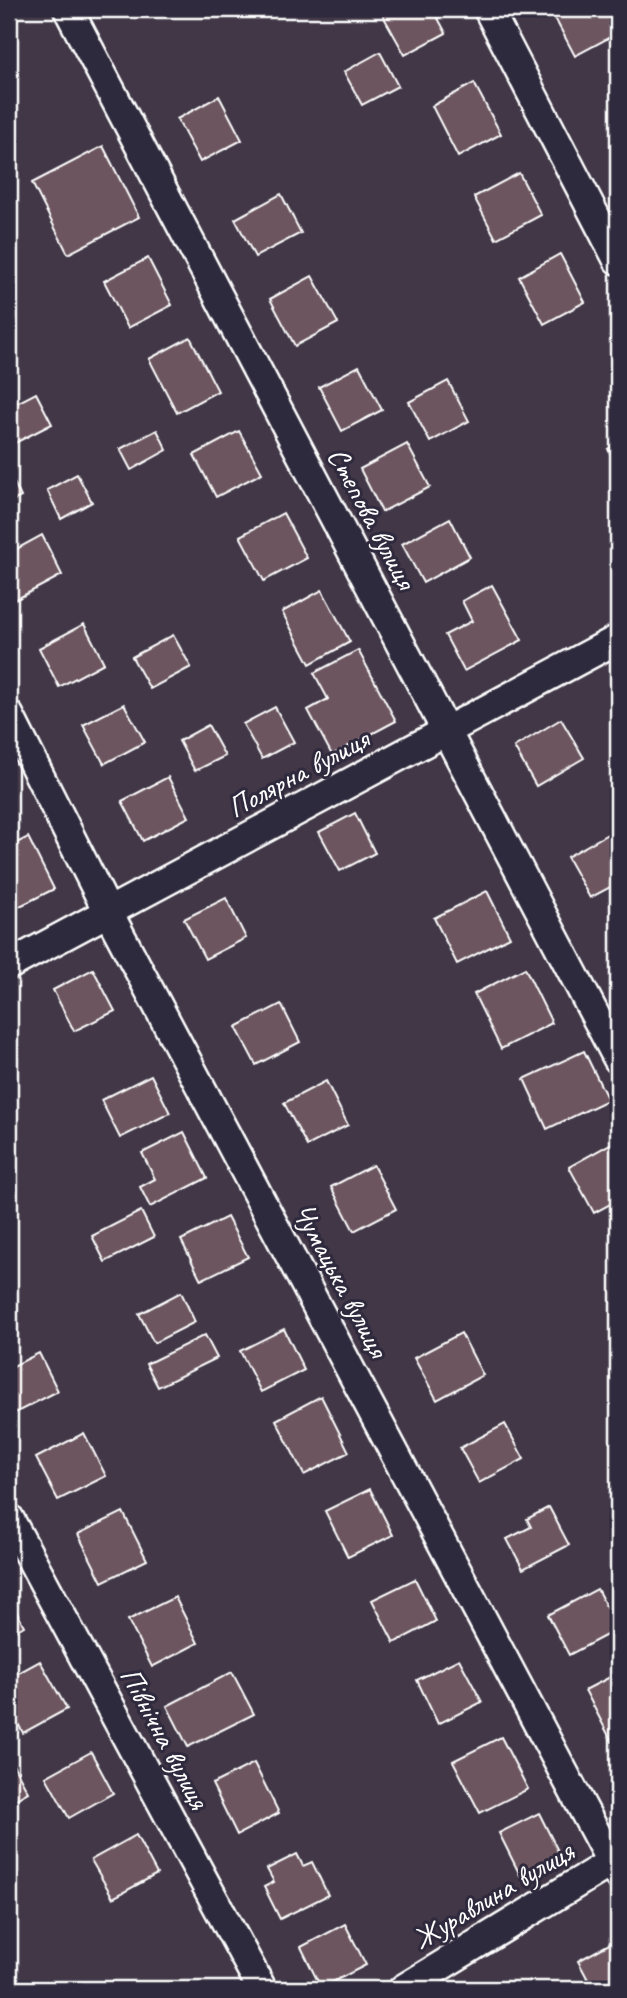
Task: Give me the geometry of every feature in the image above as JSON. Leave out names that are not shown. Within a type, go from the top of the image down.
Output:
[{"type":"street","name":"Степова вулиця","points":[[68,9],[618,1059]]},
{"type":"street","points":[[488,9],[618,260]]},
{"type":"street","name":"Полярна вулиця","points":[[9,965],[618,639]]},
{"type":"street","name":"Чумацька вулиця","points":[[9,715],[108,912],[616,1865]]},
{"type":"street","name":"Північна вулиця","points":[[9,1518],[262,1989]]},
{"type":"street","name":"Журавлина вулиця","points":[[403,1989],[616,1865]]},
{"type":"building","points":[[391,9],[433,9],[446,33],[405,55],[382,14]]},
{"type":"building","points":[[550,9],[618,9],[618,33],[575,56]]},
{"type":"building","points":[[380,52],[398,86],[362,105],[344,72]]},
{"type":"building","points":[[474,83],[501,134],[458,157],[432,106]]},
{"type":"building","points":[[219,96],[242,140],[200,162],[177,119]]},
{"type":"building","points":[[103,146],[139,217],[68,254],[32,183]]},
{"type":"building","points":[[519,173],[541,215],[496,239],[474,197]]},
{"type":"building","points":[[281,194],[301,233],[255,257],[235,219]]},
{"type":"building","points":[[560,254],[585,302],[544,324],[519,277]]},
{"type":"building","points":[[148,258],[172,305],[128,328],[104,281]]},
{"type":"building","points":[[312,276],[338,323],[295,346],[270,299]]},
{"type":"building","points":[[190,337],[218,391],[177,413],[149,359]]},
{"type":"building","points":[[359,366],[382,410],[342,431],[319,387]]},
{"type":"building","points":[[448,381],[469,421],[430,442],[409,402]]},
{"type":"building","points":[[36,393],[52,424],[9,446],[9,407]]},
{"type":"building","points":[[157,430],[167,450],[131,470],[120,449]]},
{"type":"building","points":[[239,431],[262,473],[216,497],[194,455]]},
{"type":"building","points":[[618,443],[618,469],[608,449]]},
{"type":"building","points":[[407,444],[430,487],[382,512],[360,469]]},
{"type":"building","points":[[9,472],[21,497],[9,503]]},
{"type":"building","points":[[77,474],[92,502],[61,519],[47,490]]},
{"type":"building","points":[[283,513],[307,558],[264,581],[240,536]]},
{"type":"building","points":[[450,518],[470,557],[423,583],[402,544]]},
{"type":"building","points":[[42,535],[62,575],[15,600],[9,587],[9,553]]},
{"type":"building","points":[[492,585],[522,640],[464,671],[445,635],[472,621],[462,601]]},
{"type":"building","points":[[322,590],[350,642],[310,664],[282,612]]},
{"type":"building","points":[[84,624],[104,663],[59,687],[39,648]]},
{"type":"building","points":[[173,635],[191,667],[150,689],[132,657]]},
{"type":"building","points":[[358,650],[396,721],[332,755],[308,710],[328,699],[314,673]]},
{"type":"building","points":[[124,704],[145,742],[104,764],[83,725]]},
{"type":"building","points":[[275,707],[294,742],[262,759],[243,724]]},
{"type":"building","points":[[561,719],[584,758],[536,786],[514,747]]},
{"type":"building","points":[[208,725],[225,756],[195,771],[179,741]]},
{"type":"building","points":[[168,777],[189,817],[143,841],[122,801]]},
{"type":"building","points":[[355,813],[375,853],[340,871],[319,832]]},
{"type":"building","points":[[613,831],[618,840],[618,883],[590,898],[567,857]]},
{"type":"building","points":[[28,837],[54,889],[12,910],[9,902],[9,847]]},
{"type":"building","points":[[487,891],[510,937],[457,964],[434,918]]},
{"type":"building","points":[[226,898],[246,938],[205,959],[184,919]]},
{"type":"building","points":[[525,968],[552,1023],[501,1049],[474,994]]},
{"type":"building","points":[[93,969],[115,1011],[74,1031],[53,990]]},
{"type":"building","points":[[281,1004],[300,1042],[256,1065],[236,1027]]},
{"type":"building","points":[[584,1051],[608,1100],[547,1129],[524,1079]]},
{"type":"building","points":[[151,1075],[170,1113],[120,1138],[101,1100]]},
{"type":"building","points":[[326,1081],[348,1125],[307,1146],[284,1103]]},
{"type":"building","points":[[184,1132],[207,1178],[150,1207],[140,1187],[155,1179],[142,1153]]},
{"type":"building","points":[[614,1142],[618,1150],[618,1200],[594,1213],[569,1167]]},
{"type":"building","points":[[373,1165],[396,1209],[354,1231],[331,1187]]},
{"type":"building","points":[[141,1211],[154,1237],[105,1262],[92,1236]]},
{"type":"building","points":[[227,1217],[248,1257],[201,1280],[181,1240]]},
{"type":"building","points":[[181,1292],[195,1322],[154,1343],[139,1314]]},
{"type":"building","points":[[284,1329],[304,1370],[261,1392],[240,1351]]},
{"type":"building","points":[[461,1333],[483,1375],[437,1400],[414,1358]]},
{"type":"building","points":[[205,1335],[217,1358],[158,1387],[146,1364]]},
{"type":"building","points":[[39,1353],[58,1391],[15,1413],[9,1401],[9,1368]]},
{"type":"building","points":[[321,1396],[349,1452],[304,1475],[276,1420]]},
{"type":"building","points":[[505,1424],[524,1459],[479,1483],[460,1448]]},
{"type":"building","points":[[84,1433],[106,1476],[58,1500],[36,1458]]},
{"type":"building","points":[[370,1489],[393,1535],[348,1557],[325,1511]]},
{"type":"building","points":[[549,1507],[569,1545],[523,1569],[507,1539],[531,1527],[527,1519]]},
{"type":"building","points":[[123,1512],[147,1560],[102,1582],[78,1534]]},
{"type":"building","points":[[415,1579],[436,1621],[394,1643],[372,1600]]},
{"type":"building","points":[[597,1589],[618,1629],[569,1655],[548,1615]]},
{"type":"building","points":[[175,1597],[198,1643],[152,1667],[128,1620]]},
{"type":"building","points":[[9,1598],[24,1626],[9,1635]]},
{"type":"building","points":[[459,1659],[482,1702],[438,1724],[417,1680]]},
{"type":"building","points":[[40,1661],[67,1709],[23,1733],[9,1707],[9,1678]]},
{"type":"building","points":[[232,1672],[254,1714],[188,1747],[167,1706]]},
{"type":"building","points":[[618,1673],[618,1739],[612,1742],[585,1690]]},
{"type":"building","points":[[501,1737],[528,1789],[480,1813],[453,1761]]},
{"type":"building","points":[[91,1752],[113,1793],[69,1818],[46,1777]]},
{"type":"building","points":[[9,1757],[28,1792],[9,1803]]},
{"type":"building","points":[[254,1763],[279,1813],[237,1835],[212,1784]]},
{"type":"building","points":[[539,1813],[563,1861],[523,1881],[499,1833]]},
{"type":"building","points":[[136,1835],[157,1874],[113,1898],[91,1860]]},
{"type":"building","points":[[297,1854],[303,1866],[312,1862],[328,1895],[280,1919],[264,1887],[274,1882],[267,1869]]},
{"type":"building","points":[[345,1924],[366,1965],[321,1988],[301,1947]]},
{"type":"building","points":[[611,1943],[618,1956],[618,1989],[593,1989],[578,1961]]}]
